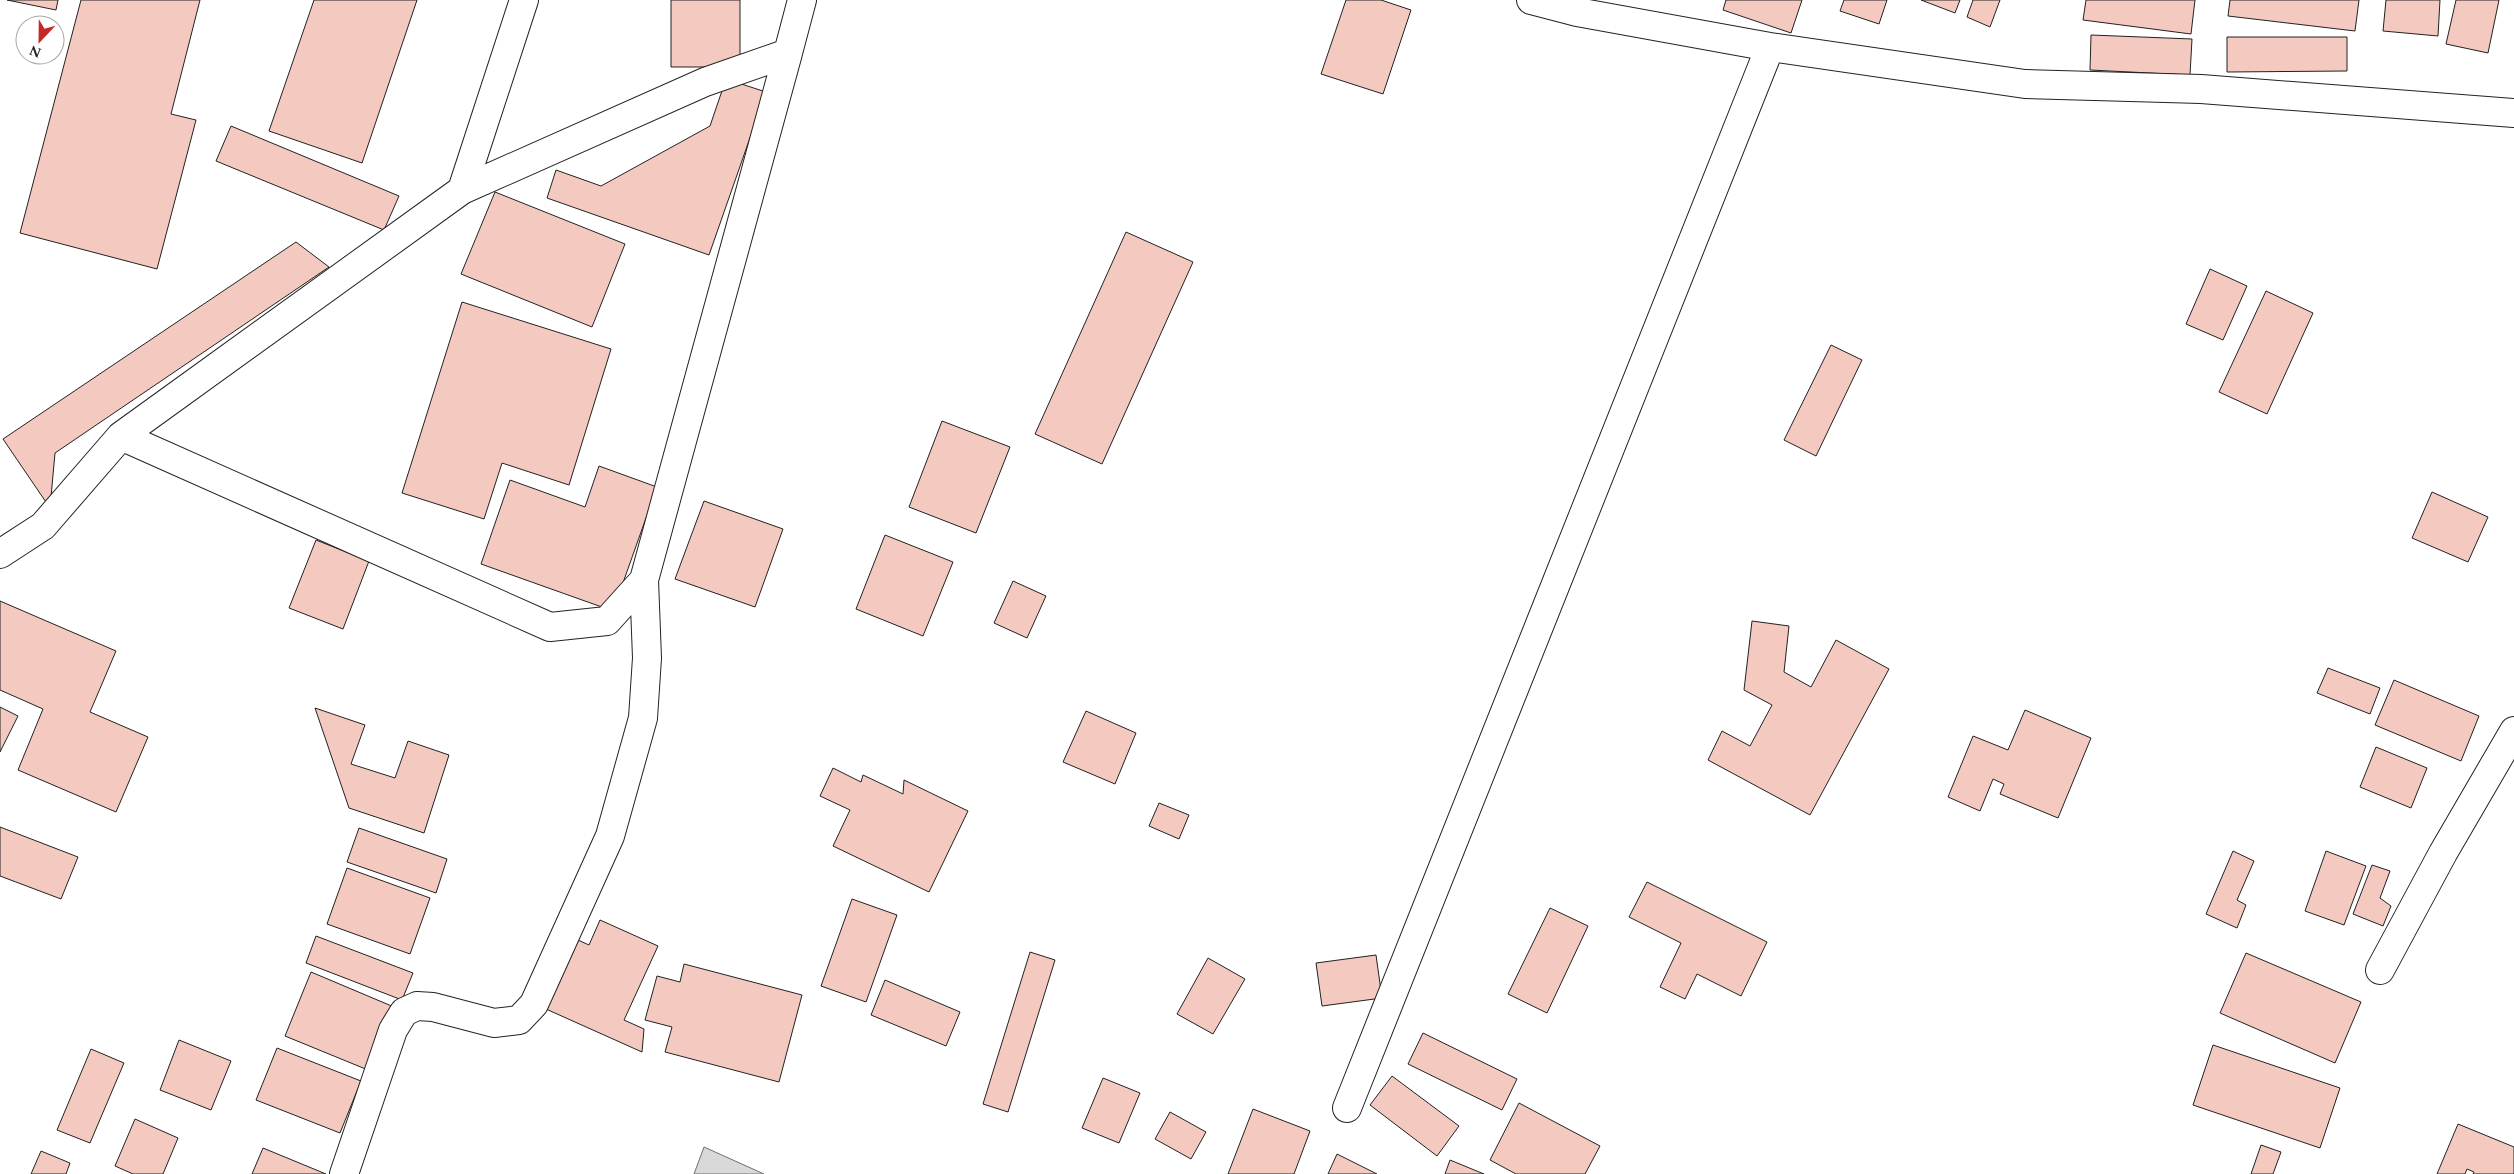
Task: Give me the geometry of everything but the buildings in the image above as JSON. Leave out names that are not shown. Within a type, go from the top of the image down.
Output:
[{"type":"street","points":[[462,190],[524,0]]},
{"type":"street","points":[[344,1174],[393,1030],[404,1012],[417,1006],[433,1007],[494,1023],[519,1020],[534,1004],[610,836],[643,718],[647,658],[644,580],[802,0]]},
{"type":"street","points":[[1531,0],[1577,12],[1770,47],[2025,84],[2201,89],[2514,113]]},
{"type":"street","points":[[1347,1108],[1770,47]]},
{"type":"street","points":[[0,554],[42,526],[121,436],[462,190],[705,82],[788,53]]},
{"type":"street","points":[[121,436],[550,628],[607,621],[644,580]]},
{"type":"street","points":[[2380,970],[2443,853],[2514,731]]},
{"type":"shaded area","points":[[704,1147],[764,1174],[694,1174]]}]
